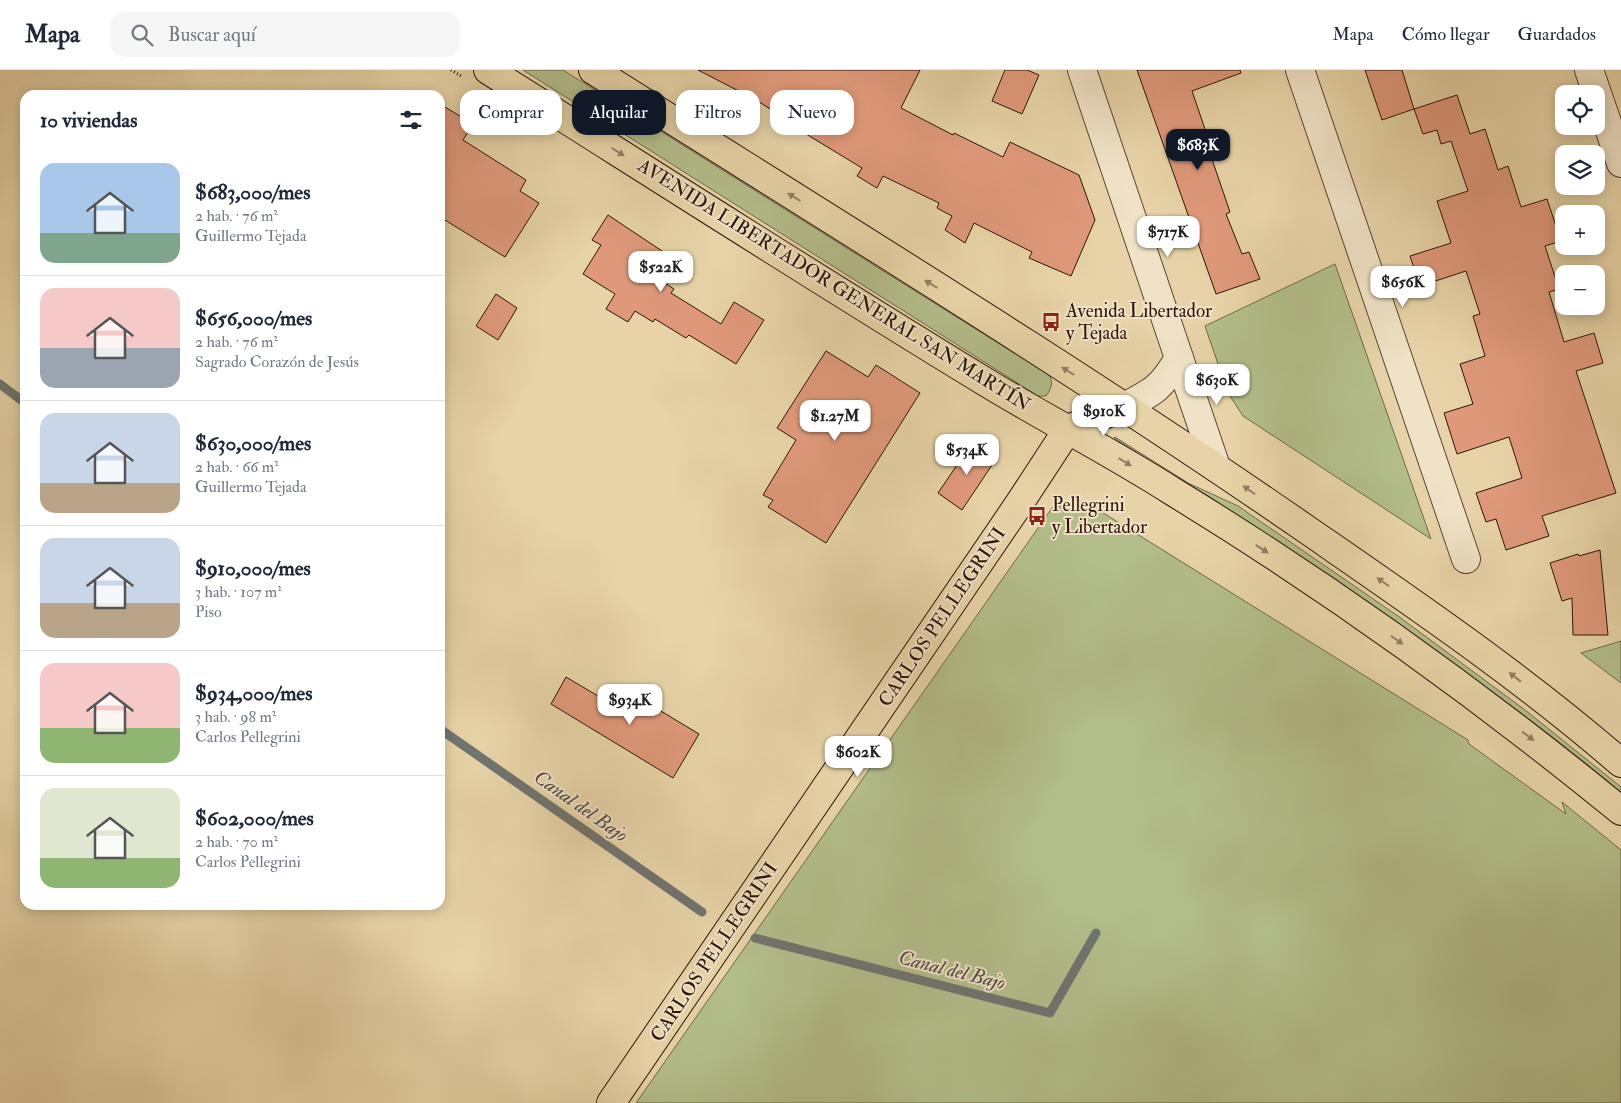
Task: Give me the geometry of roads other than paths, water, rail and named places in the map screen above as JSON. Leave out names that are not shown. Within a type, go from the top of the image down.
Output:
[{"type":"main road","name":"AVENIDA LIBERTADOR GENERAL SAN MARTÍN","points":[[488,70],[986,382],[1173,491],[1365,617],[1479,699],[1621,811]]},
{"type":"main road","points":[[593,70],[1216,467],[1455,632],[1511,674],[1621,763]]},
{"type":"main road","points":[[1068,429],[1124,407]]},
{"type":"main road","name":"CARLOS PELLEGRINI","points":[[611,1103],[1068,429]]},
{"type":"street","points":[[1082,70],[1216,467]]},
{"type":"street","points":[[1300,70],[1466,559]]},
{"type":"street","points":[[1589,70],[1621,163]]},
{"type":"street","points":[[1124,407],[1150,394],[1170,373],[1179,358]]},
{"type":"waterway","name":"Canal del Bajo","points":[[0,384],[20,399]]},
{"type":"waterway","name":"Canal del Bajo","points":[[445,732],[702,912]]},
{"type":"waterway","name":"Canal del Bajo","points":[[755,938],[1050,1013],[1096,933]]},
{"type":"place","name":"Avenida Libertador y Tejada","points":[[1051,322]]},
{"type":"place","name":"Pellegrini y Libertador","points":[[1037,516]]}]
